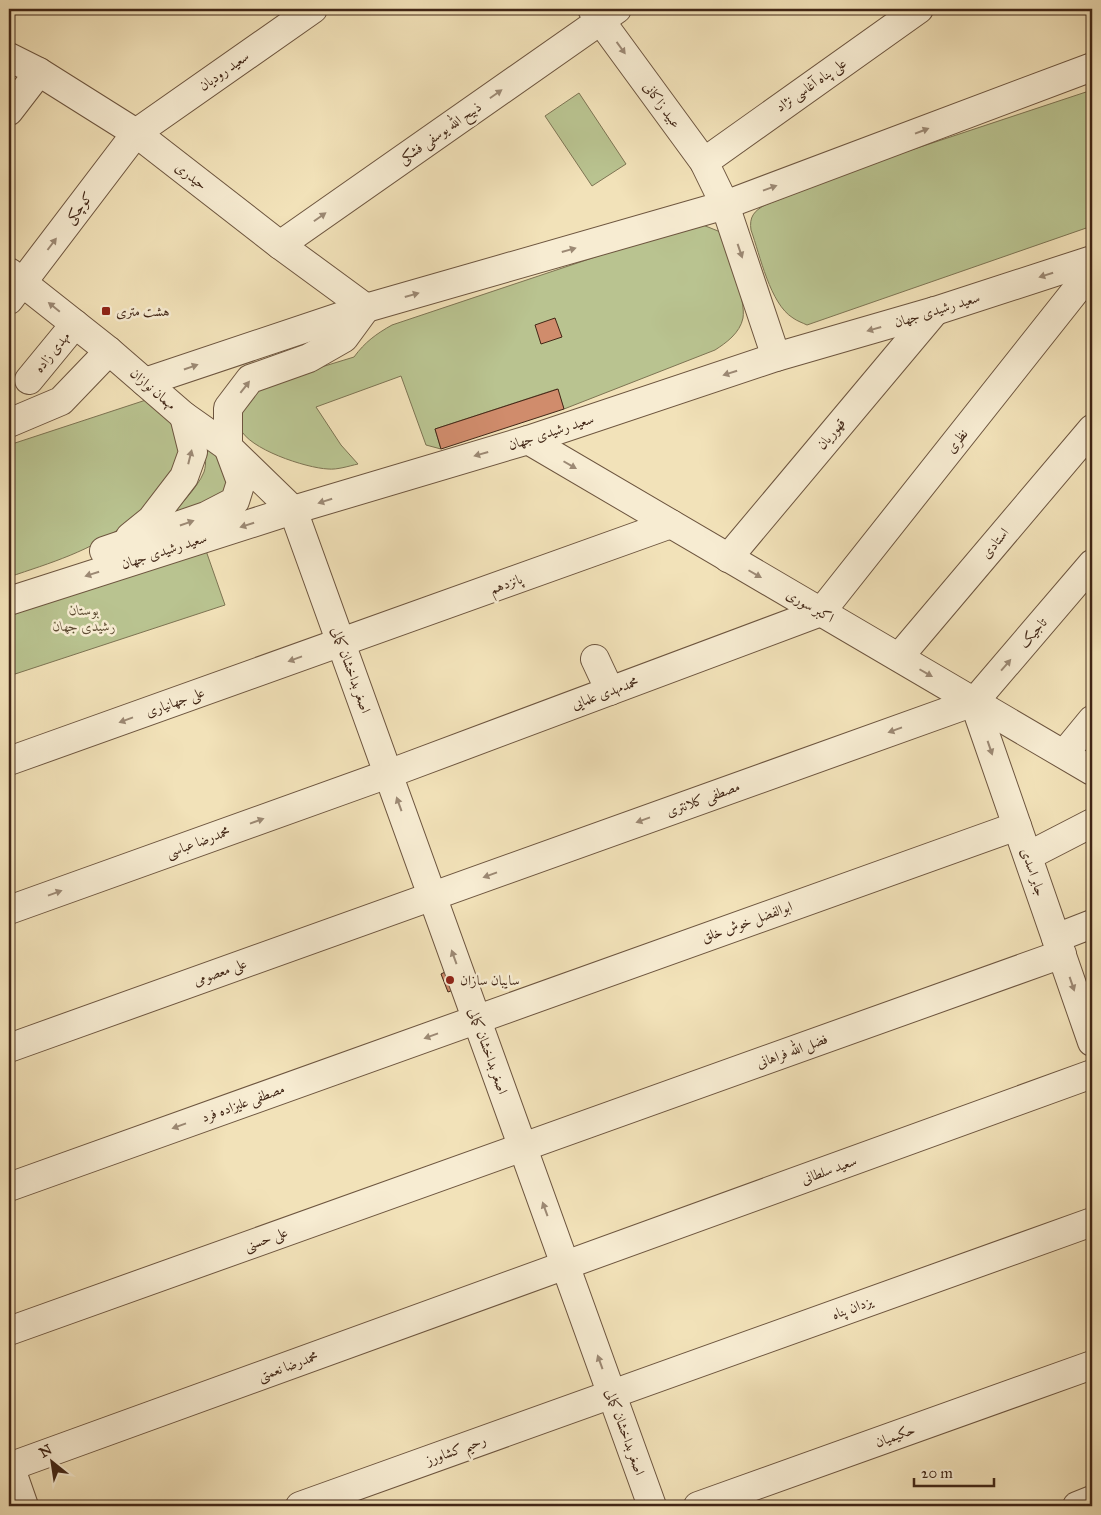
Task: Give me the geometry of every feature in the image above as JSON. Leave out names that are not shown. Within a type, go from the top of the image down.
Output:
[{"type":"street","name":"سعید رودیان","points":[[136,133],[313,9]]},
{"type":"street","name":"علی پناه آغاسی نژاد","points":[[704,162],[919,9]]},
{"type":"street","name":"عبید زاکانی","points":[[603,13],[704,162],[725,205],[776,357]]},
{"type":"street","name":"ذبیح الله یوسفی فشکی","points":[[280,245],[603,13]]},
{"type":"street","name":"حیدری","points":[[9,57],[39,72],[136,133],[280,245],[366,308]]},
{"type":"street","points":[[144,382],[366,308],[725,205],[1092,67]]},
{"type":"street","points":[[9,111],[39,72]]},
{"type":"street","name":"کوچکی","points":[[13,285],[136,133]]},
{"type":"street","name":"سعید رشیدی جهان","points":[[9,601],[294,510],[528,440],[776,357],[935,311],[1092,260]]},
{"type":"street","name":"نظری","points":[[821,612],[1092,270]]},
{"type":"street","name":"مهمان نوازان","points":[[13,285],[74,324],[109,351],[184,416],[228,447],[294,510]]},
{"type":"street","points":[[228,447],[228,408],[250,380],[309,358],[344,338],[366,308]]},
{"type":"street","name":"قهوریان","points":[[728,558],[935,311]]},
{"type":"street","name":"مهدی زاده","points":[[29,380],[74,324]]},
{"type":"street","points":[[9,423],[61,401],[109,351]]},
{"type":"street","points":[[117,547],[151,520],[184,477],[193,452],[184,416]]},
{"type":"street","name":"استادی","points":[[899,657],[1092,429]]},
{"type":"street","name":"اکبر سوری","points":[[528,440],[1092,771]]},
{"type":"street","name":"سعید رشیدی جهان","points":[[9,584],[206,516],[235,501],[241,482],[228,447]]},
{"type":"street","name":"اصغر بداخشان کمالی","points":[[294,510],[652,1506]]},
{"type":"street","name":"پانزدهم","points":[[341,643],[671,524]]},
{"type":"street","name":"تاجیک","points":[[974,702],[1092,564]]},
{"type":"street","name":"محمدمهدی علمایی","points":[[388,774],[821,612]]},
{"type":"street","name":"علی جهانیاری","points":[[9,761],[341,643]]},
{"type":"street","points":[[595,659],[610,691]]},
{"type":"street","name":"جابر اسدی","points":[[974,702],[1090,1030]]},
{"type":"street","name":"مصطفی کلانتری","points":[[432,896],[974,702]]},
{"type":"street","points":[[1064,754],[1092,720]]},
{"type":"street","name":"محمدرضا عباسی","points":[[9,910],[388,774]]},
{"type":"street","points":[[1028,856],[1092,823]]},
{"type":"street","name":"ابوالفضل خوش خلق","points":[[477,1019],[1017,826]]},
{"type":"street","name":"علی معصومی","points":[[9,1048],[432,896]]},
{"type":"street","name":"فضل الله فراهانی","points":[[523,1147],[1059,946],[1092,924]]},
{"type":"street","name":"مصطفی علیزاده فرد","points":[[9,1187],[477,1019]]},
{"type":"street","name":"سعید سلطانی","points":[[565,1265],[1092,1074]]},
{"type":"street","name":"علی حسنی","points":[[9,1331],[523,1147]]},
{"type":"street","name":"یزدان پناه","points":[[612,1394],[1092,1222]]},
{"type":"street","name":"محمدرضا نعمتی","points":[[9,1465],[565,1265]]},
{"type":"street","name":"حکیمیان","points":[[698,1506],[1092,1365]]},
{"type":"street","name":"رحیم کشاورز","points":[[300,1506],[612,1394]]},
{"type":"street","points":[[9,1465],[24,1506]]},
{"type":"street","points":[[1077,1506],[1092,1500]]},
{"type":"green space","points":[[1092,90],[1092,226],[807,325],[793,318],[778,302],[767,278],[751,230],[752,218],[761,207],[887,158]]},
{"type":"green space","points":[[579,93],[626,164],[592,186],[545,116]]},
{"type":"green space","points":[[703,225],[723,233],[739,288],[743,310],[743,318],[736,333],[715,350],[564,409],[557,389],[435,429],[441,449],[426,445],[401,376],[316,407],[341,445],[358,464],[339,468],[318,468],[279,456],[254,443],[245,436],[240,428],[242,413],[255,394],[266,384],[354,357],[371,339],[392,325],[688,226]]},
{"type":"green space","points":[[152,398],[178,429],[181,459],[156,493],[127,523],[100,541],[40,567],[9,577],[9,445]]},
{"type":"green space","points":[[204,444],[221,459],[231,479],[225,495],[165,522],[192,492],[204,472],[206,458]]},
{"type":"green space","name":"بوستان رشیدی جهان","points":[[204,545],[225,605],[9,676],[9,610]]},
{"type":"building","points":[[555,318],[562,337],[541,344],[535,325]]},
{"type":"building","points":[[558,389],[564,409],[441,449],[435,429]]},
{"type":"building","name":"سایبان سازان","points":[[457,966],[456,989],[448,992],[441,974]]},
{"type":"place","name":"هشت متری","points":[[106,311]]},
{"type":"place","name":"سایبان سازان","points":[[450,980]]}]
